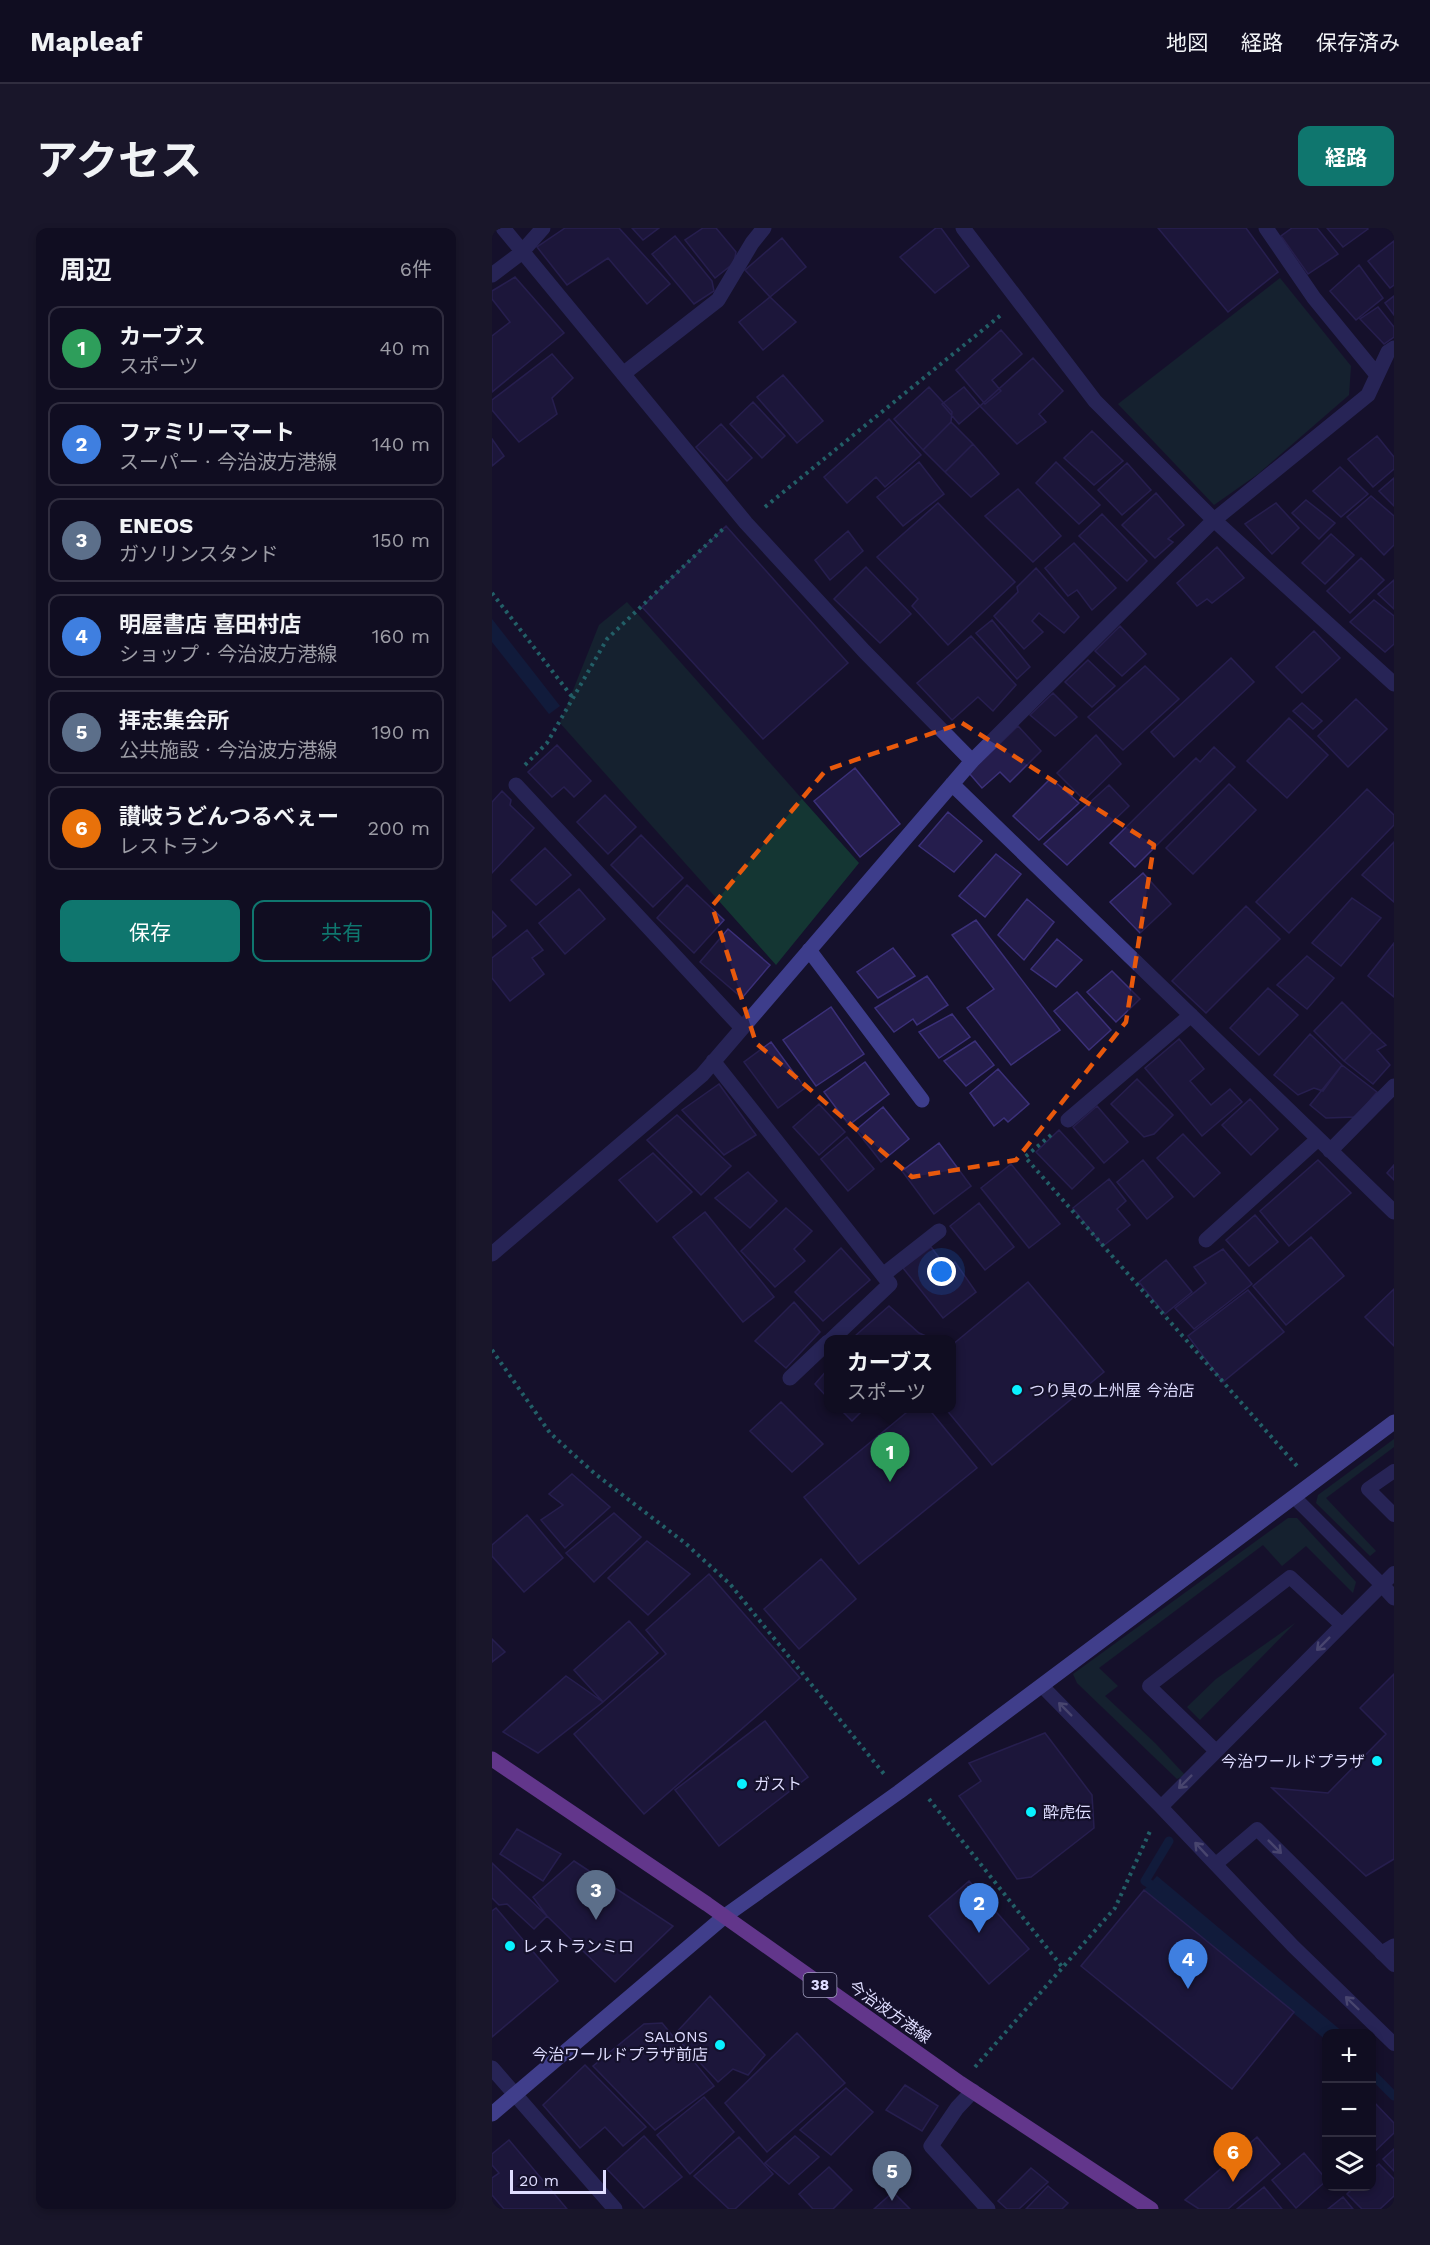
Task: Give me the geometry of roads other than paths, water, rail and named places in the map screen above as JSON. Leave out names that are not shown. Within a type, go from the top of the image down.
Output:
[{"type":"main road","name":"今治波方港線","points":[[492,1759],[725,1917],[967,2087],[1151,2209]]},
{"type":"street","points":[[503,228],[521,253],[742,519],[864,651],[972,761]]},
{"type":"street","points":[[492,275],[521,253],[543,228]]},
{"type":"street","points":[[623,374],[718,300],[752,243],[764,228]]},
{"type":"street","points":[[963,228],[1095,401],[1214,520],[1394,684]]},
{"type":"street","points":[[1266,228],[1314,298],[1377,375]]},
{"type":"street","points":[[492,1254],[702,1075],[972,761],[1214,520],[1368,395],[1388,352],[1394,348]]},
{"type":"street","points":[[952,784],[1394,1212]]},
{"type":"street","points":[[516,785],[742,1028]]},
{"type":"street","points":[[809,950],[922,1100]]},
{"type":"street","points":[[1068,1120],[1191,1015]]},
{"type":"street","points":[[713,1061],[890,1284],[836,1335]]},
{"type":"street","points":[[1330,1151],[1394,1086]]},
{"type":"street","points":[[1206,1240],[1318,1138]]},
{"type":"street","points":[[883,1275],[939,1231]]},
{"type":"street","points":[[790,1378],[824,1347]]},
{"type":"street","points":[[492,2114],[725,1917],[899,1792],[1394,1422]]},
{"type":"street","points":[[1382,1585],[1394,1598]]},
{"type":"street","points":[[492,2068],[615,2209]]},
{"type":"street","points":[[967,2087],[957,2108],[931,2146],[988,2209]]},
{"type":"lane","points":[[1394,1471],[1368,1489],[1394,1515]]},
{"type":"lane","points":[[1294,1497],[1382,1585]]},
{"type":"lane","points":[[1161,1807],[1394,1573]]},
{"type":"lane","points":[[1216,1751],[1149,1686],[1290,1577],[1342,1625]]},
{"type":"lane","points":[[1042,1686],[1293,1946],[1394,2044]]},
{"type":"lane","points":[[1216,1864],[1257,1829],[1388,1949],[1394,1965]]},
{"type":"water","points":[[492,619],[560,706],[549,714],[492,642]]},
{"type":"water","points":[[1157,1876],[1339,2029],[1322,2029],[1322,2037],[1144,1890]]},
{"type":"waterway","points":[[1158,1889],[1145,1881],[1169,1841]]},
{"type":"waterway","points":[[1376,2078],[1394,2096]]},
{"type":"place","name":"つり具の上州屋 今治店","points":[[1017,1390]]},
{"type":"place","name":"カーブス","points":[[890,1482]]},
{"type":"place","name":"今治ワールドプラザ","points":[[1377,1761]]},
{"type":"place","name":"ガスト","points":[[742,1784]]},
{"type":"place","name":"酔虎伝","points":[[1031,1812]]},
{"type":"place","name":"ENEOS","points":[[596,1920]]},
{"type":"place","name":"ファミリーマート","points":[[979,1933]]},
{"type":"place","name":"レストランミロ","points":[[510,1946]]},
{"type":"place","name":"明屋書店 喜田村店","points":[[1188,1989]]},
{"type":"place","name":"SALONS 今治ワールドプラザ前店","points":[[720,2045]]},
{"type":"place","name":"讃岐うどんつるべぇー","points":[[1233,2182]]},
{"type":"place","name":"拝志集会所","points":[[892,2201]]}]
